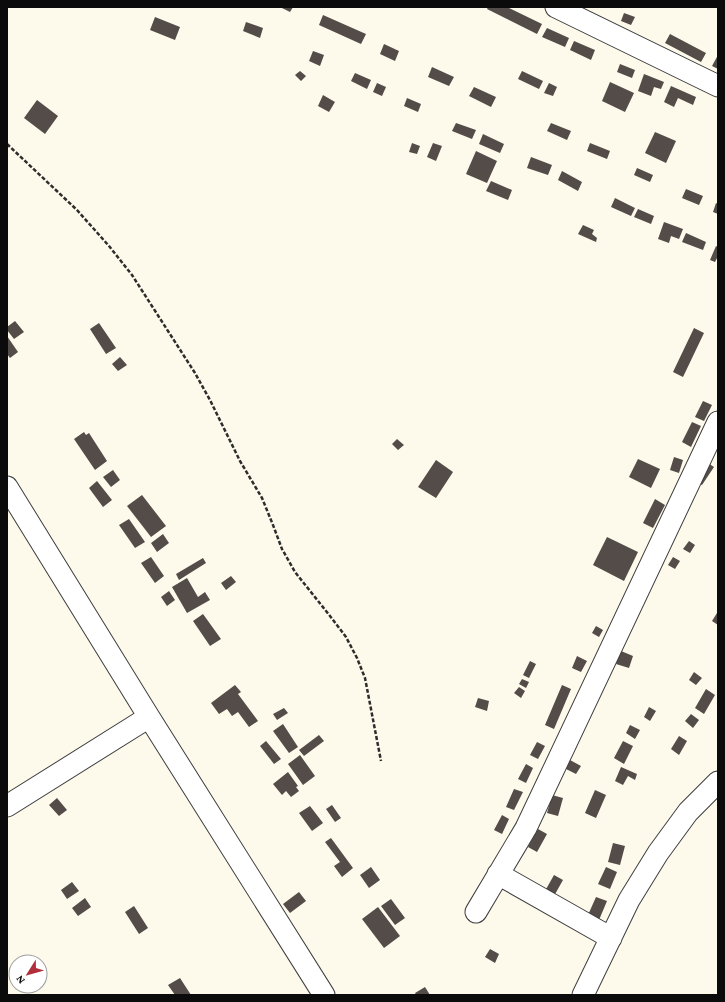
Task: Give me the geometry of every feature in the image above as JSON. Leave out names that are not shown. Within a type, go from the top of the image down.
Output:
[{"type":"street","points":[[556,7],[718,86]]},
{"type":"street","points":[[476,912],[526,828],[718,422]]},
{"type":"street","points":[[7,487],[149,717],[324,995]]},
{"type":"street","points":[[7,806],[149,717]]},
{"type":"street","points":[[583,995],[629,900],[658,853],[688,812],[718,782]]},
{"type":"street","points":[[498,874],[611,938]]},
{"type":"path","points":[[7,144],[77,210],[109,246],[132,275],[195,373],[240,461],[262,498],[282,549],[295,572],[346,637],[357,658],[365,678],[381,761]]},
{"type":"building","points":[[280,7],[293,7],[290,12]]},
{"type":"building","points":[[488,7],[507,7],[542,24],[537,34],[487,9]]},
{"type":"building","points":[[624,13],[635,17],[631,25],[621,21]]},
{"type":"building","points":[[323,15],[366,34],[361,44],[319,25]]},
{"type":"building","points":[[155,17],[180,27],[175,40],[150,30]]},
{"type":"building","points":[[246,22],[263,28],[260,38],[243,31]]},
{"type":"building","points":[[547,28],[569,38],[565,47],[542,37]]},
{"type":"building","points":[[670,34],[706,53],[701,62],[665,43]]},
{"type":"building","points":[[574,41],[595,50],[591,60],[570,50]]},
{"type":"building","points":[[384,44],[399,51],[395,61],[380,54]]},
{"type":"building","points":[[313,51],[324,55],[320,66],[309,61]]},
{"type":"building","points":[[718,55],[718,69],[712,66]]},
{"type":"building","points":[[620,64],[635,70],[632,78],[617,72]]},
{"type":"building","points":[[432,67],[454,77],[449,86],[428,77]]},
{"type":"building","points":[[300,71],[306,76],[301,81],[295,75]]},
{"type":"building","points":[[522,71],[543,81],[539,89],[518,79]]},
{"type":"building","points":[[355,73],[371,80],[367,89],[351,81]]},
{"type":"building","points":[[644,74],[664,82],[661,89],[654,87],[651,96],[638,91]]},
{"type":"building","points":[[610,82],[634,93],[625,112],[602,101]]},
{"type":"building","points":[[377,83],[386,87],[382,96],[373,92]]},
{"type":"building","points":[[549,83],[557,87],[553,96],[544,93]]},
{"type":"building","points":[[671,86],[696,97],[693,105],[678,98],[674,107],[664,102]]},
{"type":"building","points":[[474,87],[496,97],[491,107],[469,96]]},
{"type":"building","points":[[323,95],[335,102],[329,112],[318,106]]},
{"type":"building","points":[[407,98],[421,104],[418,112],[404,106]]},
{"type":"building","points":[[37,100],[58,116],[45,134],[24,118]]},
{"type":"building","points":[[456,123],[476,130],[472,139],[452,131]]},
{"type":"building","points":[[551,123],[571,131],[567,140],[547,131]]},
{"type":"building","points":[[655,132],[676,141],[666,163],[645,153]]},
{"type":"building","points":[[483,134],[504,144],[500,153],[479,144]]},
{"type":"building","points":[[412,143],[420,146],[417,154],[409,152]]},
{"type":"building","points":[[433,143],[442,146],[436,161],[427,157]]},
{"type":"building","points":[[590,143],[610,151],[607,159],[587,151]]},
{"type":"building","points":[[476,151],[497,161],[487,183],[466,174]]},
{"type":"building","points":[[531,157],[552,165],[548,175],[527,168]]},
{"type":"building","points":[[637,168],[653,175],[650,182],[634,175]]},
{"type":"building","points":[[562,171],[582,182],[578,191],[558,180]]},
{"type":"building","points":[[491,181],[512,190],[508,200],[486,191]]},
{"type":"building","points":[[686,189],[703,196],[699,205],[682,198]]},
{"type":"building","points":[[615,198],[635,208],[631,216],[611,207]]},
{"type":"building","points":[[716,203],[718,204],[718,214],[713,212]]},
{"type":"building","points":[[638,209],[654,216],[651,224],[634,217]]},
{"type":"building","points":[[664,222],[683,229],[679,239],[671,236],[669,243],[658,239]]},
{"type":"building","points":[[583,225],[594,230],[592,234],[597,238],[596,242],[578,234]]},
{"type":"building","points":[[686,233],[706,242],[703,250],[682,242]]},
{"type":"building","points":[[716,246],[718,247],[718,256],[715,262],[710,260]]},
{"type":"building","points":[[15,321],[24,332],[14,339],[7,330],[7,327]]},
{"type":"building","points":[[99,323],[116,348],[106,354],[90,329]]},
{"type":"building","points":[[694,328],[704,333],[683,377],[673,372]]},
{"type":"building","points":[[7,336],[18,352],[10,358],[7,354]]},
{"type":"building","points":[[120,357],[127,365],[118,371],[112,364]]},
{"type":"building","points":[[703,401],[712,405],[704,421],[695,417]]},
{"type":"building","points":[[692,422],[701,426],[691,447],[682,442]]},
{"type":"building","points":[[84,432],[86,435],[89,433],[107,461],[95,470],[74,439]]},
{"type":"building","points":[[397,439],[404,445],[398,450],[392,444]]},
{"type":"building","points":[[674,457],[683,460],[679,473],[670,470]]},
{"type":"building","points":[[638,459],[660,469],[651,488],[629,477]]},
{"type":"building","points":[[436,460],[453,472],[436,498],[418,487]]},
{"type":"building","points":[[705,461],[714,467],[702,485],[693,480]]},
{"type":"building","points":[[113,470],[120,480],[111,487],[103,477]]},
{"type":"building","points":[[97,481],[112,500],[103,507],[89,488]]},
{"type":"building","points":[[142,495],[166,526],[151,537],[127,506]]},
{"type":"building","points":[[655,499],[665,505],[653,528],[643,523]]},
{"type":"building","points":[[129,519],[145,542],[135,548],[119,525]]},
{"type":"building","points":[[163,534],[169,543],[157,552],[151,543]]},
{"type":"building","points":[[607,537],[638,552],[624,581],[593,565]]},
{"type":"building","points":[[689,541],[695,545],[690,553],[683,549]]},
{"type":"building","points":[[151,557],[164,576],[155,583],[141,563]]},
{"type":"building","points":[[673,557],[680,561],[675,569],[668,565]]},
{"type":"building","points":[[203,558],[206,563],[179,580],[176,574]]},
{"type":"building","points":[[231,576],[236,582],[226,590],[221,583]]},
{"type":"building","points":[[187,578],[198,597],[205,592],[210,600],[187,613],[172,587]]},
{"type":"building","points":[[169,591],[175,600],[167,606],[161,597]]},
{"type":"building","points":[[718,613],[718,625],[712,621]]},
{"type":"building","points":[[203,614],[221,639],[210,646],[193,621]]},
{"type":"building","points":[[596,626],[603,630],[599,637],[592,633]]},
{"type":"building","points":[[621,651],[633,656],[629,668],[616,664]]},
{"type":"building","points":[[577,656],[587,661],[581,672],[572,668]]},
{"type":"building","points":[[530,661],[536,664],[529,678],[523,675]]},
{"type":"building","points":[[694,672],[702,678],[696,685],[689,680]]},
{"type":"building","points":[[522,679],[529,682],[526,688],[519,684]]},
{"type":"building","points":[[235,685],[241,692],[238,694],[258,721],[249,727],[238,712],[232,716],[227,709],[219,714],[211,703]]},
{"type":"building","points":[[562,685],[571,689],[554,729],[545,725]]},
{"type":"building","points":[[519,687],[525,691],[521,698],[514,693]]},
{"type":"building","points":[[706,689],[715,695],[704,714],[695,708]]},
{"type":"building","points":[[478,698],[489,701],[487,711],[475,707]]},
{"type":"building","points":[[649,707],[656,711],[650,721],[644,717]]},
{"type":"building","points":[[284,708],[288,713],[277,720],[273,714]]},
{"type":"building","points":[[691,714],[699,720],[693,728],[685,721]]},
{"type":"building","points":[[283,724],[298,747],[289,753],[273,731]]},
{"type":"building","points":[[630,725],[640,730],[635,739],[626,733]]},
{"type":"building","points":[[319,735],[324,741],[304,756],[299,750]]},
{"type":"building","points":[[679,736],[687,741],[679,755],[671,749]]},
{"type":"building","points":[[266,741],[281,759],[274,764],[260,746]]},
{"type":"building","points":[[623,741],[633,746],[624,764],[614,758]]},
{"type":"building","points":[[537,742],[545,746],[538,759],[530,755]]},
{"type":"building","points":[[300,755],[315,776],[303,785],[288,764]]},
{"type":"building","points":[[570,760],[581,766],[576,774],[566,769]]},
{"type":"building","points":[[526,764],[533,768],[526,783],[518,779]]},
{"type":"building","points":[[621,767],[637,774],[635,780],[628,776],[623,785],[615,781]]},
{"type":"building","points":[[288,772],[298,786],[296,787],[299,791],[291,797],[286,791],[282,795],[273,784]]},
{"type":"building","points":[[514,789],[523,792],[514,810],[506,807]]},
{"type":"building","points":[[595,790],[606,795],[596,818],[585,813]]},
{"type":"building","points":[[552,795],[563,798],[558,816],[547,813]]},
{"type":"building","points":[[57,798],[67,810],[59,816],[49,805]]},
{"type":"building","points":[[332,805],[341,818],[335,822],[326,809]]},
{"type":"building","points":[[310,806],[323,823],[312,831],[299,813]]},
{"type":"building","points":[[502,815],[509,819],[502,834],[494,830]]},
{"type":"building","points":[[538,829],[547,834],[537,852],[528,847]]},
{"type":"building","points":[[331,838],[353,868],[342,877],[334,866],[340,862],[325,842]]},
{"type":"building","points":[[613,843],[625,846],[620,865],[608,862]]},
{"type":"building","points":[[371,867],[380,880],[369,888],[360,875]]},
{"type":"building","points":[[606,867],[617,872],[610,889],[598,884]]},
{"type":"building","points":[[554,875],[563,880],[554,896],[545,891]]},
{"type":"building","points":[[72,882],[79,891],[67,899],[61,890]]},
{"type":"building","points":[[299,892],[306,901],[290,913],[283,904]]},
{"type":"building","points":[[596,897],[607,901],[599,920],[588,915]]},
{"type":"building","points":[[85,898],[91,907],[78,916],[72,908]]},
{"type":"building","points":[[391,899],[405,918],[395,925],[381,906]]},
{"type":"building","points":[[134,906],[148,928],[139,934],[125,912]]},
{"type":"building","points":[[378,907],[400,936],[384,948],[362,919]]},
{"type":"building","points":[[490,949],[499,954],[495,963],[485,957]]},
{"type":"building","points":[[180,978],[191,995],[175,995],[168,985]]},
{"type":"building","points":[[425,987],[430,995],[416,995],[415,993]]}]
